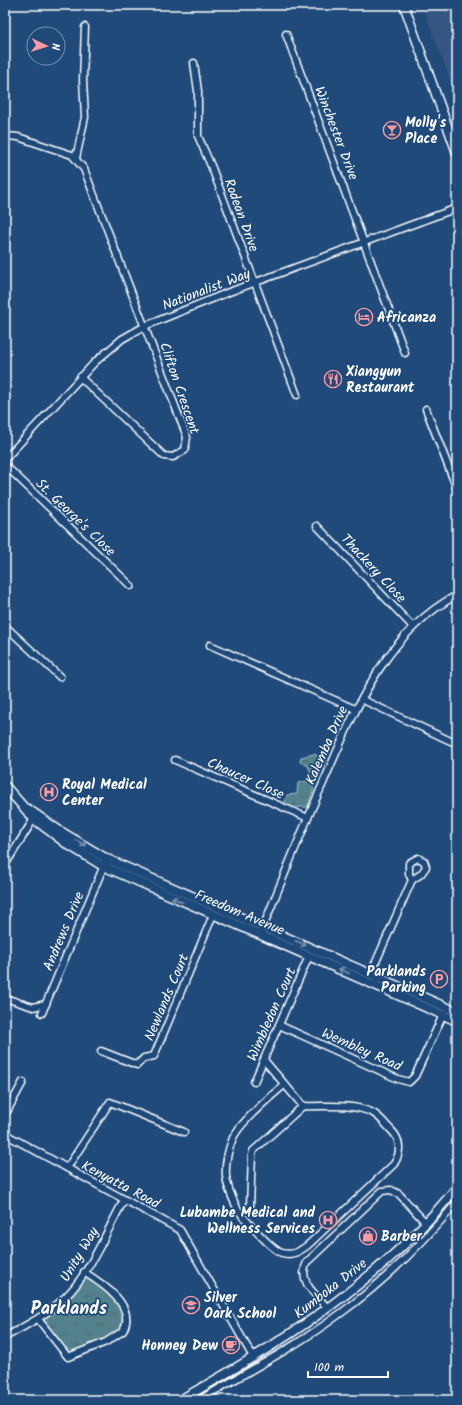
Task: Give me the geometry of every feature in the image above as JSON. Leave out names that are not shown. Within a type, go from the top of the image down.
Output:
[{"type":"main road","points":[[404,5],[457,153]]},
{"type":"main road","name":"Freedom Avenue","points":[[5,786],[25,807],[67,844],[103,866],[457,1021]]},
{"type":"main road","name":"Freedom Avenue","points":[[36,816],[107,858],[457,1012]]},
{"type":"main road","points":[[397,994],[430,1000]]},
{"type":"main road","name":"Kumboka Drive","points":[[180,1400],[254,1357],[328,1308],[391,1257],[426,1222],[457,1187]]},
{"type":"street","points":[[5,136],[18,137],[72,155],[76,158],[85,117],[83,80],[85,27]]},
{"type":"street","name":"Winchester Drive","points":[[286,34],[405,353]]},
{"type":"street","name":"Rodean Drive","points":[[194,63],[198,91],[198,125],[200,141],[212,168],[297,394]]},
{"type":"street","name":"Clifton Crescent","points":[[76,158],[84,169],[187,437],[185,450],[178,455],[169,457],[164,456],[80,377]]},
{"type":"street","name":"Nationalist Way","points":[[5,459],[80,377],[122,339],[145,326],[364,241],[457,208]]},
{"type":"street","points":[[426,409],[457,489]]},
{"type":"street","name":"St. George's Close","points":[[5,465],[131,586]]},
{"type":"street","name":"Thackery Close","points":[[317,526],[413,627]]},
{"type":"street","name":"Kalemba Drive","points":[[260,935],[355,709],[385,659],[413,627],[428,613],[457,596]]},
{"type":"street","points":[[5,626],[60,676]]},
{"type":"street","points":[[210,645],[355,709]]},
{"type":"street","points":[[361,699],[457,744]]},
{"type":"street","name":"Chaucer Close","points":[[175,760],[308,818]]},
{"type":"street","points":[[5,865],[36,816]]},
{"type":"street","name":"Andrews Drive","points":[[42,1013],[107,858]]},
{"type":"street","points":[[371,973],[412,880]]},
{"type":"street","name":"Newlands Court","points":[[101,1051],[137,1065],[144,1058],[154,1056],[213,915]]},
{"type":"street","name":"Wimbledon Court","points":[[254,1082],[309,956]]},
{"type":"street","points":[[5,998],[33,1007],[46,1004]]},
{"type":"street","name":"Wembley Road","points":[[279,1025],[398,1079],[409,1082],[415,1076],[443,1015]]},
{"type":"street","points":[[264,1060],[303,1106]]},
{"type":"street","points":[[5,1115],[23,1082]]},
{"type":"street","points":[[250,1207],[253,1151],[303,1106],[351,1108],[371,1112],[377,1115],[396,1135],[399,1143],[399,1152],[394,1164],[308,1245],[300,1251],[289,1254],[277,1251],[238,1210],[230,1194],[226,1176],[227,1156],[234,1136],[253,1113],[284,1085]]},
{"type":"street","points":[[67,1168],[110,1102],[184,1132]]},
{"type":"street","name":"Kenyatta Road","points":[[5,1134],[124,1200],[176,1226],[183,1232],[254,1357]]},
{"type":"street","points":[[328,1308],[307,1286],[304,1278],[304,1267],[307,1262],[382,1191],[391,1190],[399,1194],[426,1222]]},
{"type":"street","name":"Unity Way","points":[[5,1337],[38,1319],[71,1290],[84,1272],[124,1200]]},
{"type":"street","points":[[199,1400],[341,1313],[384,1278],[457,1202]]},
{"type":"street","points":[[442,1204],[450,1211]]},
{"type":"street","points":[[38,1319],[68,1357],[106,1342],[123,1332],[126,1316],[125,1310],[108,1289],[84,1272]]},
{"type":"street","points":[[304,1325],[309,1334]]},
{"type":"shaded area","points":[[422,5],[457,5],[457,98]]},
{"type":"green space","points":[[314,754],[325,759],[325,763],[317,781],[314,781],[313,792],[307,807],[298,807],[297,811],[284,805],[287,795],[297,794],[298,783],[307,781],[310,770],[307,765],[300,762],[301,757]]},
{"type":"green space","points":[[85,1277],[105,1288],[125,1313],[121,1331],[106,1340],[69,1356],[42,1319],[61,1308]]},
{"type":"place","name":"Molly's Place","points":[[392,130]]},
{"type":"place","name":"Africanza","points":[[364,317]]},
{"type":"place","name":"Xiangyun Restaurant","points":[[333,379]]},
{"type":"place","name":"Royal Medical Center","points":[[49,792]]},
{"type":"place","name":"Parklands Parking","points":[[439,979]]},
{"type":"place","name":"Lubambe Medical and Wellness Services","points":[[328,1220]]},
{"type":"place","name":"Barber","points":[[368,1236]]},
{"type":"place","name":"Silver Oark School","points":[[191,1305]]},
{"type":"place","name":"Honney Dew","points":[[231,1345]]},
{"type":"district","name":"Parklands","points":[[69,1308]]}]
